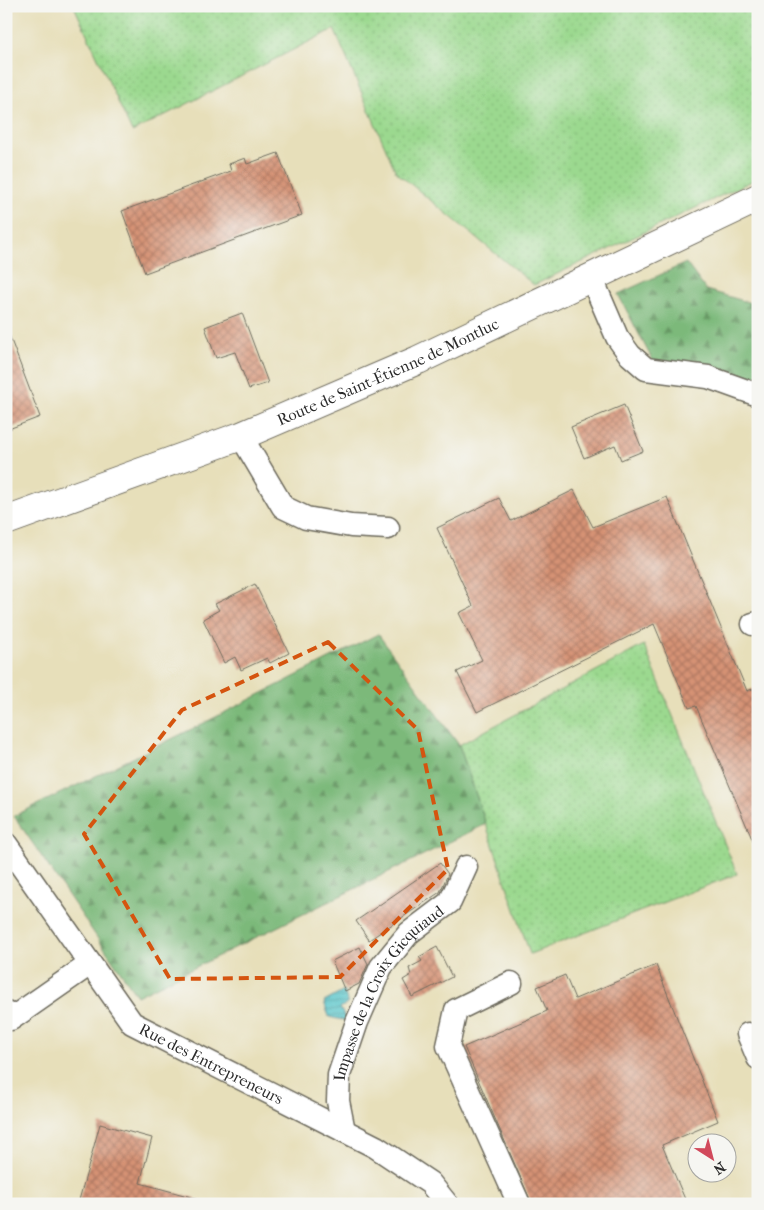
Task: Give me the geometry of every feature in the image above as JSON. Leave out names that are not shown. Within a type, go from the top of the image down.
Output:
[{"type":"main road","name":"Route de Saint-Étienne de Montluc","points":[[6,521],[241,436],[418,360],[592,279],[758,198]]},
{"type":"street","points":[[592,279],[618,337],[630,355],[646,369],[708,377],[758,395]]},
{"type":"street","points":[[241,436],[283,507],[306,518],[351,526],[388,528]]},
{"type":"street","name":"Rue des Entrepreneurs","points":[[6,844],[132,1023],[376,1147],[430,1183],[447,1204]]},
{"type":"street","name":"Impasse de la Croix Gicquiaud","points":[[344,1131],[338,1101],[339,1074],[357,1022],[381,967],[409,933],[450,902],[466,867]]},
{"type":"street","points":[[6,1013],[11,1019],[90,964]]},
{"type":"street","points":[[511,983],[456,1010],[448,1046],[519,1204]]},
{"type":"street","points":[[748,1034],[758,1058]]},
{"type":"highlighted area","points":[[328,642],[418,730],[448,869],[340,977],[170,979],[84,834],[182,710]]},
{"type":"green space","points":[[74,6],[758,6],[758,178],[534,285],[396,172],[334,29],[132,132]]},
{"type":"green space","points":[[686,263],[706,290],[758,305],[758,377],[654,363],[618,294]]},
{"type":"green space","points":[[378,634],[459,745],[486,824],[137,996],[14,816],[202,724]]},
{"type":"green space","points":[[644,645],[737,874],[530,954],[459,745]]},
{"type":"water","points":[[344,991],[348,1003],[340,1008],[347,1021],[329,1017],[324,1002]]},
{"type":"building","points":[[278,153],[302,215],[145,273],[122,211],[231,171],[229,164],[245,158],[247,164]]},
{"type":"building","points":[[242,313],[268,383],[249,389],[235,352],[216,358],[205,327]]},
{"type":"building","points":[[6,332],[8,332],[40,417],[6,430]]},
{"type":"building","points":[[624,405],[643,451],[621,460],[615,445],[584,458],[571,427]]},
{"type":"building","points":[[574,490],[593,527],[667,497],[747,691],[758,687],[758,853],[696,706],[689,708],[654,624],[477,712],[457,672],[482,660],[459,613],[473,606],[437,528],[499,498],[511,521]]},
{"type":"building","points":[[255,584],[289,653],[270,663],[267,658],[241,670],[235,657],[224,663],[203,619],[219,610],[215,604]]},
{"type":"building","points":[[440,863],[448,874],[440,892],[369,940],[356,921]]},
{"type":"building","points":[[360,947],[368,964],[359,984],[345,991],[332,961]]},
{"type":"building","points":[[437,947],[452,977],[412,997],[403,980],[411,975],[409,968],[422,961],[419,957]]},
{"type":"building","points":[[656,965],[718,1121],[692,1132],[686,1132],[686,1135],[662,1145],[687,1204],[532,1204],[464,1047],[547,1011],[537,987],[565,975],[575,999]]},
{"type":"building","points":[[100,1124],[152,1138],[140,1183],[195,1198],[194,1204],[78,1204]]}]
